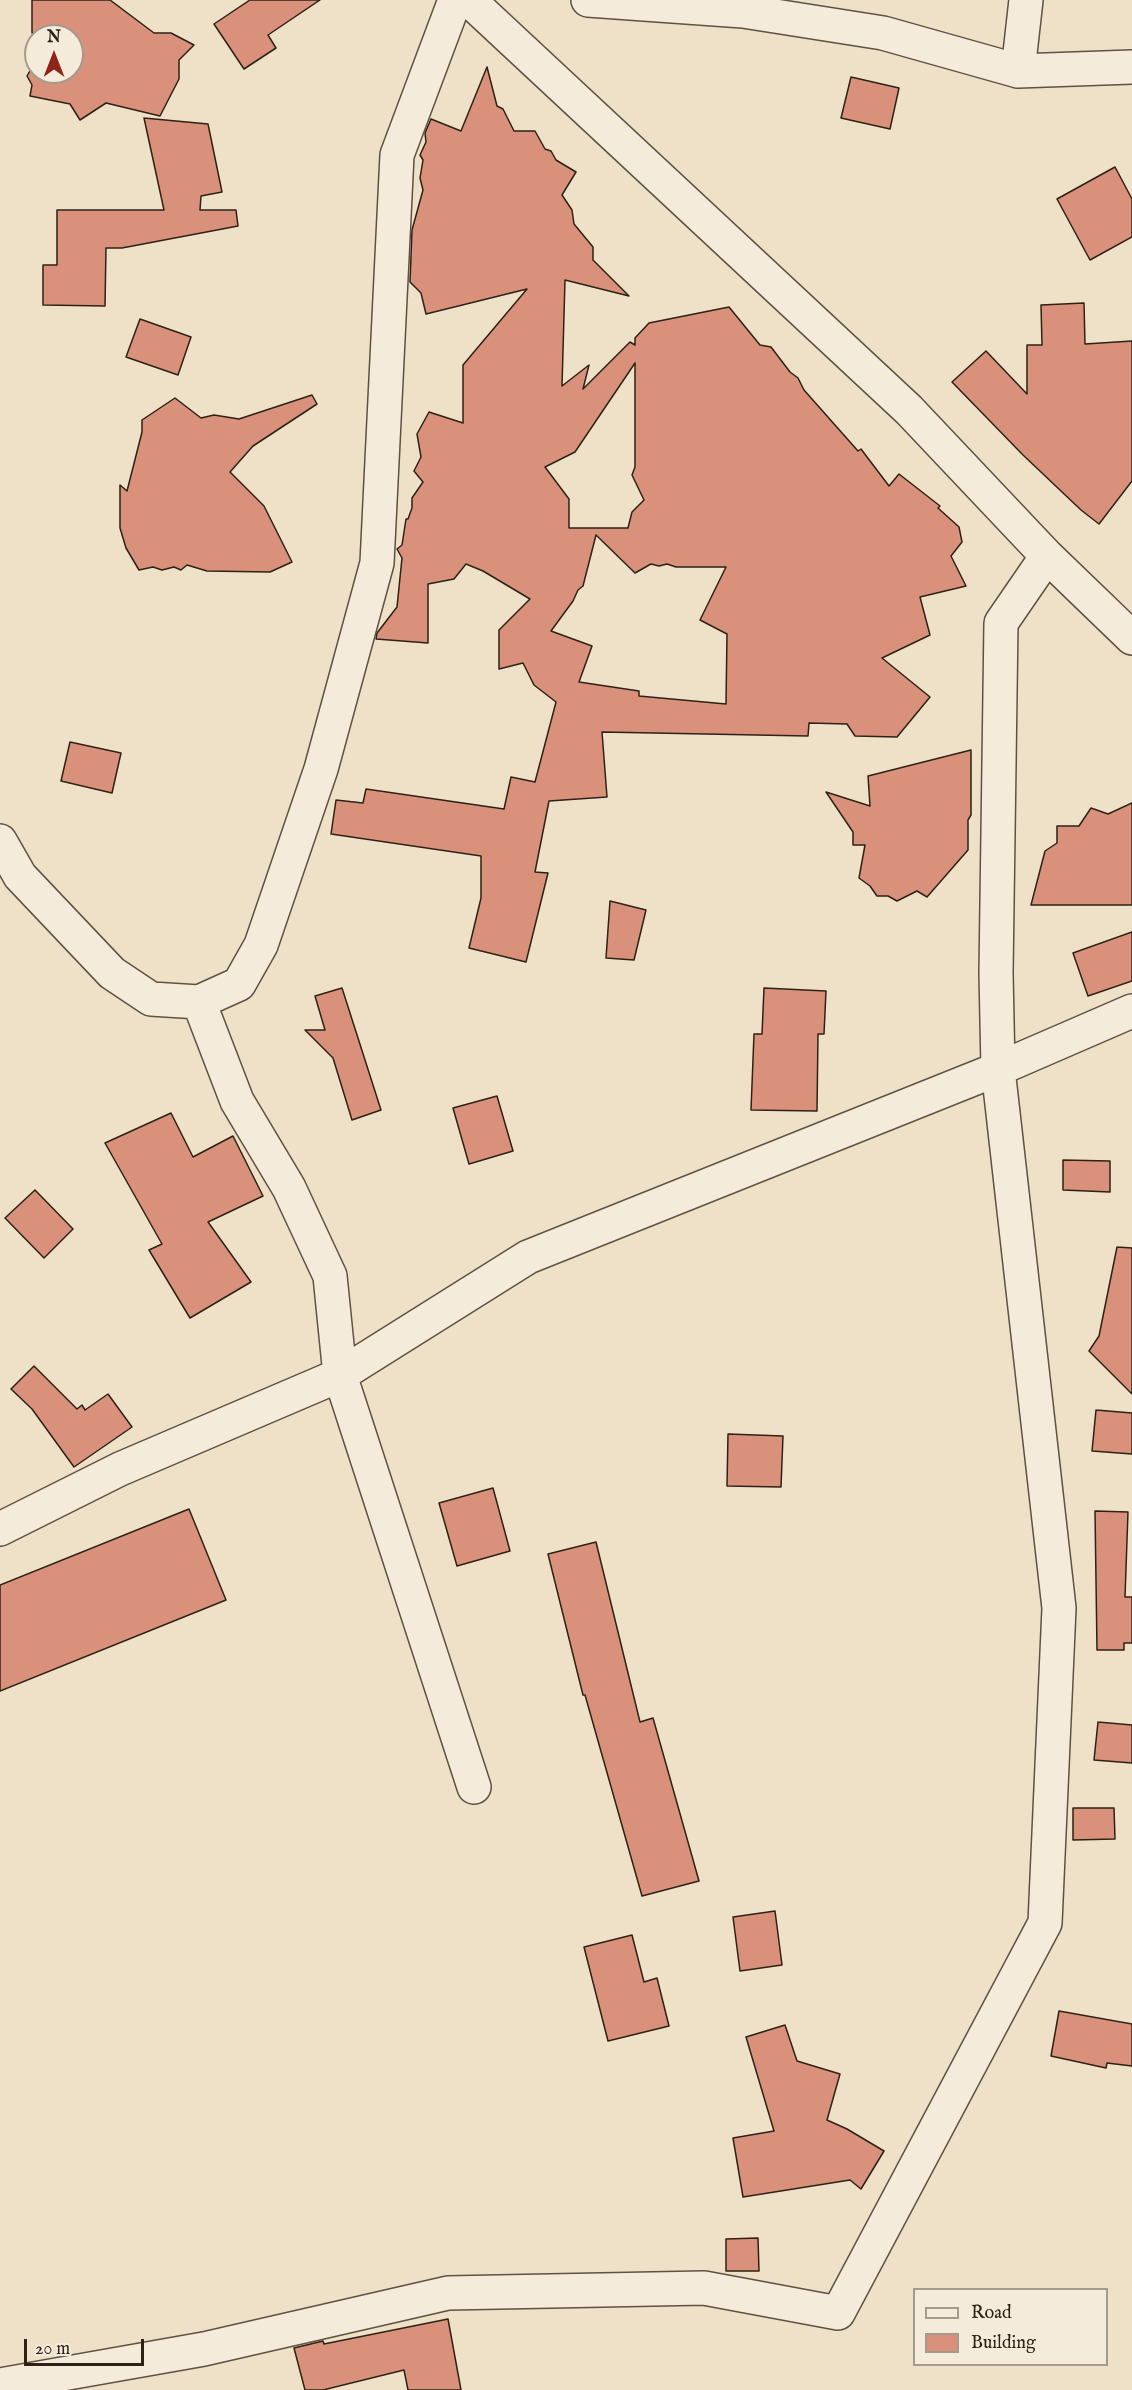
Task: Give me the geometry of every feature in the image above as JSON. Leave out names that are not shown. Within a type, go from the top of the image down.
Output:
[{"type":"street","points":[[0,841],[20,876],[112,973],[151,999],[199,1002],[239,984],[261,945],[321,769],[377,563],[397,155],[455,0]]},
{"type":"street","points":[[469,0],[909,410],[1047,556],[1132,638]]},
{"type":"street","points":[[588,0],[743,11],[883,33],[1018,71],[1132,67]]},
{"type":"street","points":[[1018,71],[1026,0]]},
{"type":"street","points":[[0,2385],[204,2349],[448,2293],[704,2288],[838,2313],[1045,1923],[1059,1608],[998,1069],[996,973],[1001,623],[1047,556]]},
{"type":"street","points":[[199,1002],[237,1101],[289,1188],[330,1276],[340,1375],[474,1787]]},
{"type":"street","points":[[0,1530],[120,1469],[340,1375],[528,1257],[998,1069],[1132,1011]]},
{"type":"building","points":[[32,0],[110,0],[154,33],[171,33],[194,45],[179,60],[179,79],[160,116],[106,103],[80,120],[70,104],[30,96],[32,85],[84,84],[84,24],[32,24]]},
{"type":"building","points":[[250,0],[320,0],[268,35],[276,48],[244,69],[214,24]]},
{"type":"building","points":[[487,67],[497,106],[503,109],[514,131],[535,131],[545,149],[551,151],[556,160],[576,172],[562,195],[572,210],[574,224],[593,247],[593,260],[629,296],[565,280],[562,386],[589,365],[583,389],[630,342],[635,345],[635,338],[649,323],[729,307],[760,345],[771,347],[790,372],[798,378],[804,390],[858,451],[861,449],[889,486],[899,474],[940,506],[938,508],[959,527],[962,542],[951,556],[966,586],[920,597],[930,635],[882,658],[930,697],[897,737],[855,736],[847,724],[809,723],[808,736],[602,732],[607,797],[549,801],[535,872],[548,873],[526,962],[469,948],[481,898],[481,856],[331,834],[336,800],[363,803],[366,789],[504,809],[511,777],[535,782],[556,702],[534,685],[523,663],[499,669],[499,630],[530,599],[483,571],[466,564],[454,579],[428,584],[428,643],[376,639],[377,633],[397,607],[402,558],[397,549],[402,545],[406,519],[412,508],[412,498],[423,482],[414,471],[421,457],[417,434],[429,412],[463,423],[463,365],[527,289],[426,314],[421,293],[410,282],[412,230],[423,190],[420,178],[423,160],[420,155],[426,142],[425,133],[431,119],[461,131]],"holes":[[[635,363],[635,467],[632,475],[644,500],[632,512],[628,528],[569,528],[569,499],[545,467],[575,452]],[[596,535],[635,573],[651,564],[659,566],[667,564],[676,567],[726,567],[700,620],[727,634],[726,704],[639,696],[639,691],[579,682],[592,646],[551,631],[583,586]]]},
{"type":"building","points":[[851,77],[899,88],[890,129],[841,118]]},
{"type":"building","points":[[144,118],[208,124],[222,192],[201,196],[200,210],[236,210],[238,226],[122,248],[106,248],[105,306],[43,305],[43,265],[57,265],[57,210],[164,210]]},
{"type":"building","points":[[1115,167],[1132,199],[1132,237],[1090,260],[1057,199]]},
{"type":"building","points":[[1084,303],[1085,344],[1132,341],[1132,481],[1099,524],[1023,455],[952,382],[986,351],[1027,394],[1027,345],[1042,345],[1041,305]]},
{"type":"building","points":[[140,319],[191,337],[178,375],[126,357]]},
{"type":"building","points":[[312,395],[317,404],[253,446],[230,472],[264,506],[292,562],[270,572],[207,571],[187,565],[181,570],[174,567],[162,570],[153,567],[139,570],[126,548],[120,528],[120,485],[127,491],[142,432],[142,420],[175,398],[201,418],[214,415],[239,419]]},
{"type":"building","points":[[70,742],[121,753],[112,793],[61,781]]},
{"type":"building","points":[[971,750],[971,815],[968,820],[968,850],[927,897],[917,891],[897,901],[888,896],[877,896],[870,886],[859,878],[865,845],[853,845],[853,832],[826,792],[870,806],[868,776]]},
{"type":"building","points":[[1132,803],[1132,905],[1031,905],[1045,851],[1057,843],[1057,826],[1079,826],[1091,808],[1108,814]]},
{"type":"building","points":[[610,901],[646,910],[634,960],[606,958]]},
{"type":"building","points":[[1132,932],[1132,981],[1088,996],[1073,953]]},
{"type":"building","points":[[342,988],[381,1110],[352,1120],[333,1058],[305,1030],[325,1030],[315,996]]},
{"type":"building","points":[[764,988],[826,991],[824,1034],[818,1034],[817,1111],[751,1110],[754,1034],[762,1034]]},
{"type":"building","points":[[497,1096],[513,1151],[469,1164],[453,1108]]},
{"type":"building","points":[[171,1113],[193,1157],[233,1136],[263,1196],[208,1222],[251,1282],[190,1318],[149,1250],[162,1244],[105,1143]]},
{"type":"building","points":[[1063,1160],[1110,1161],[1110,1192],[1063,1190]]},
{"type":"building","points":[[35,1190],[73,1229],[44,1258],[5,1218]]},
{"type":"building","points":[[1117,1247],[1132,1248],[1132,1394],[1089,1351],[1099,1336]]},
{"type":"building","points":[[34,1366],[77,1409],[82,1405],[85,1410],[108,1394],[132,1427],[74,1467],[32,1409],[11,1389]]},
{"type":"building","points":[[1096,1410],[1132,1413],[1132,1454],[1092,1451]]},
{"type":"building","points":[[728,1434],[783,1436],[781,1487],[727,1486]]},
{"type":"building","points":[[493,1488],[510,1551],[457,1566],[439,1503]]},
{"type":"building","points":[[189,1509],[226,1600],[0,1691],[0,1585]]},
{"type":"building","points":[[1095,1511],[1128,1512],[1125,1597],[1132,1597],[1132,1643],[1124,1643],[1124,1650],[1097,1650]]},
{"type":"building","points":[[596,1542],[640,1722],[653,1718],[699,1881],[642,1896],[585,1695],[583,1695],[548,1554]]},
{"type":"building","points":[[1098,1722],[1132,1725],[1132,1763],[1094,1760]]},
{"type":"building","points":[[1073,1808],[1114,1808],[1115,1839],[1073,1840]]},
{"type":"building","points":[[775,1911],[782,1965],[740,1971],[733,1917]]},
{"type":"building","points":[[632,1935],[644,1982],[657,1978],[669,2026],[608,2041],[584,1947]]},
{"type":"building","points":[[1059,2011],[1132,2024],[1132,2066],[1107,2063],[1106,2068],[1051,2056]]},
{"type":"building","points":[[785,2025],[797,2061],[840,2074],[827,2120],[884,2151],[861,2189],[850,2180],[743,2197],[733,2138],[774,2131],[746,2037]]},
{"type":"building","points":[[758,2238],[759,2271],[726,2271],[726,2239]]},
{"type":"building","points":[[448,2319],[461,2390],[408,2390],[404,2370],[323,2390],[305,2390],[294,2348]]}]
